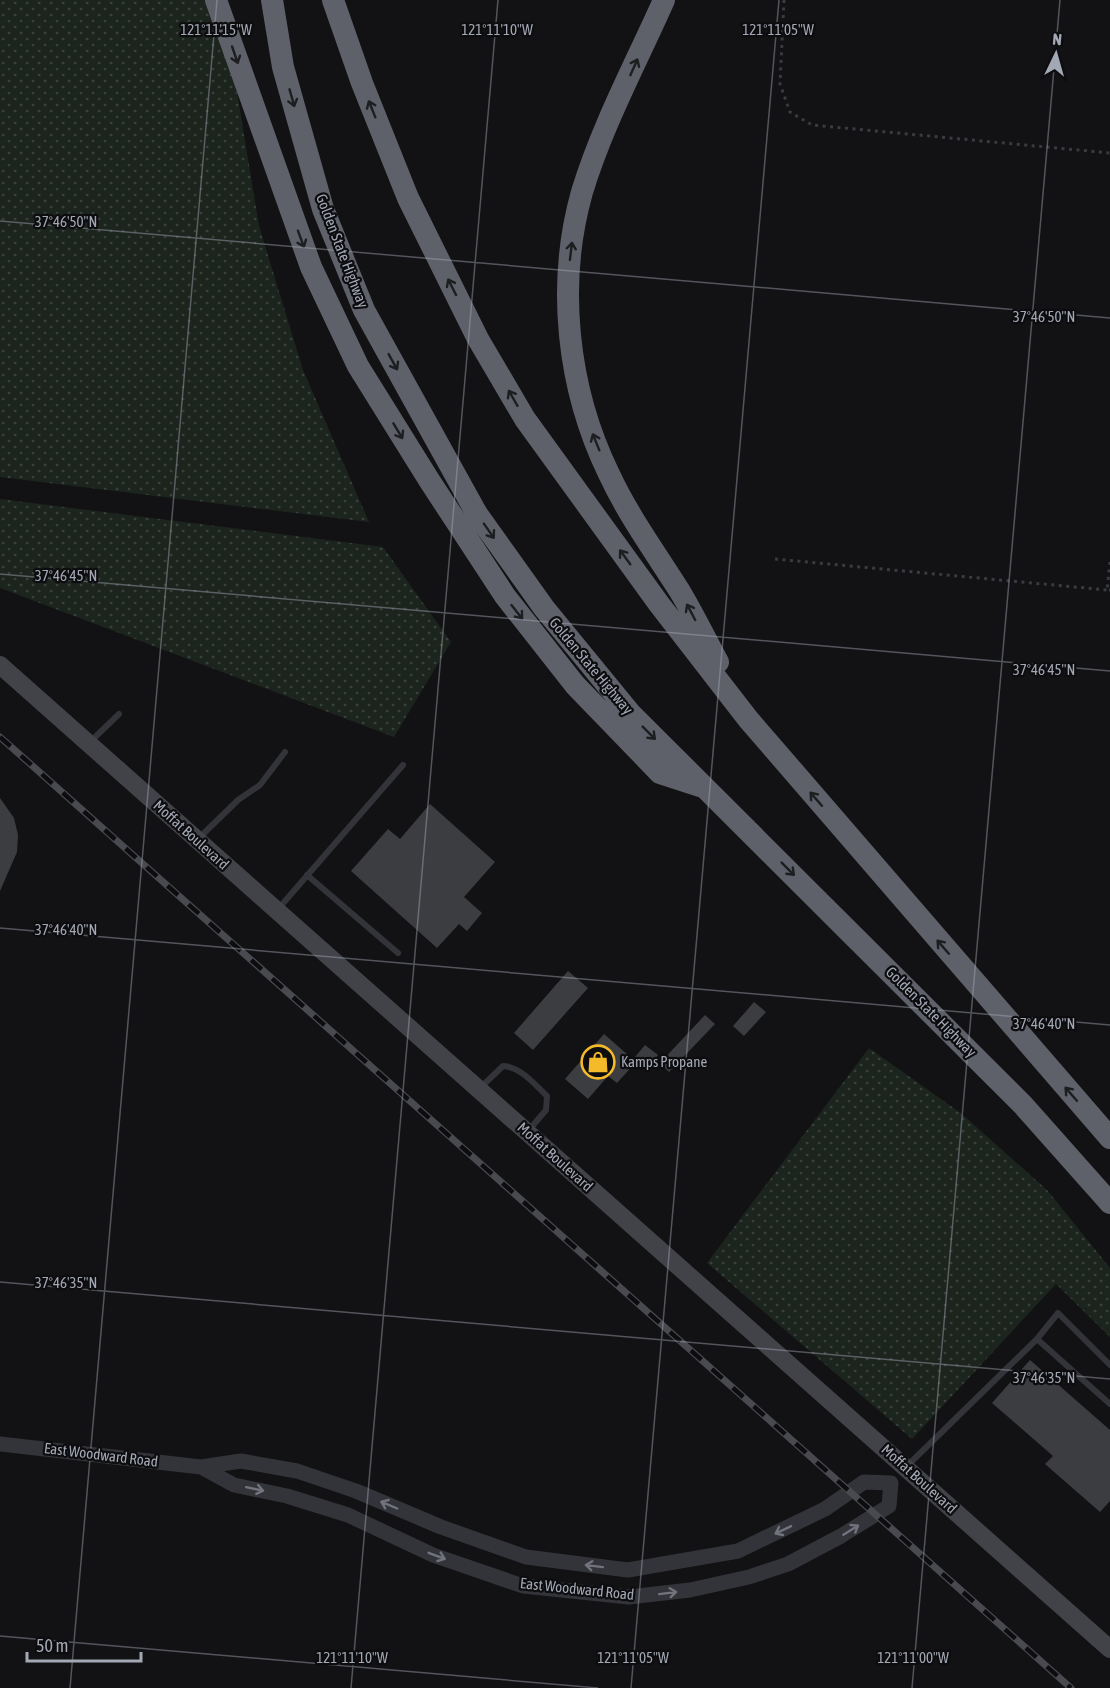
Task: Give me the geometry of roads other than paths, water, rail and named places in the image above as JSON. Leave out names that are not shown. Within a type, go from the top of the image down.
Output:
[{"type":"highway","points":[[216,0],[311,267],[358,366],[505,596],[575,685],[660,773],[706,788]]},
{"type":"highway","name":"Golden State Highway","points":[[272,0],[283,67],[323,209],[370,321],[477,514],[543,608],[630,713],[1023,1105],[1110,1203]]},
{"type":"highway","points":[[333,0],[408,198],[478,339],[525,419],[659,604],[748,719],[1110,1138]]},
{"type":"highway","points":[[664,0],[599,146],[582,192],[569,268],[572,360],[585,417],[608,474],[640,533],[680,592],[748,719]]},
{"type":"main road","name":"Moffat Boulevard","points":[[0,665],[1110,1649]]},
{"type":"street","name":"East Woodward Road","points":[[0,1444],[201,1467],[241,1461],[297,1471],[356,1491],[441,1527],[526,1557],[628,1570],[738,1551],[825,1509],[864,1482],[891,1483],[888,1506],[841,1536],[788,1563],[750,1577],[690,1590],[629,1598],[524,1586],[433,1555],[348,1515],[288,1496],[234,1485],[201,1467]]},
{"type":"street","points":[[891,1483],[905,1467]]},
{"type":"lane","points":[[89,744],[119,714]]},
{"type":"lane","points":[[197,840],[231,807],[260,785],[285,753]]},
{"type":"lane","points":[[277,910],[403,765]]},
{"type":"lane","points":[[308,875],[398,953]]},
{"type":"lane","points":[[479,1089],[503,1066],[512,1066],[547,1096],[546,1110],[527,1132]]},
{"type":"lane","points":[[905,1467],[1037,1339],[1058,1312],[1110,1365]]},
{"type":"lane","points":[[1037,1339],[1110,1404]]},
{"type":"railway","points":[[0,737],[1071,1688]]},
{"type":"place","name":"Kamps Propane","points":[[598,1062]]}]
